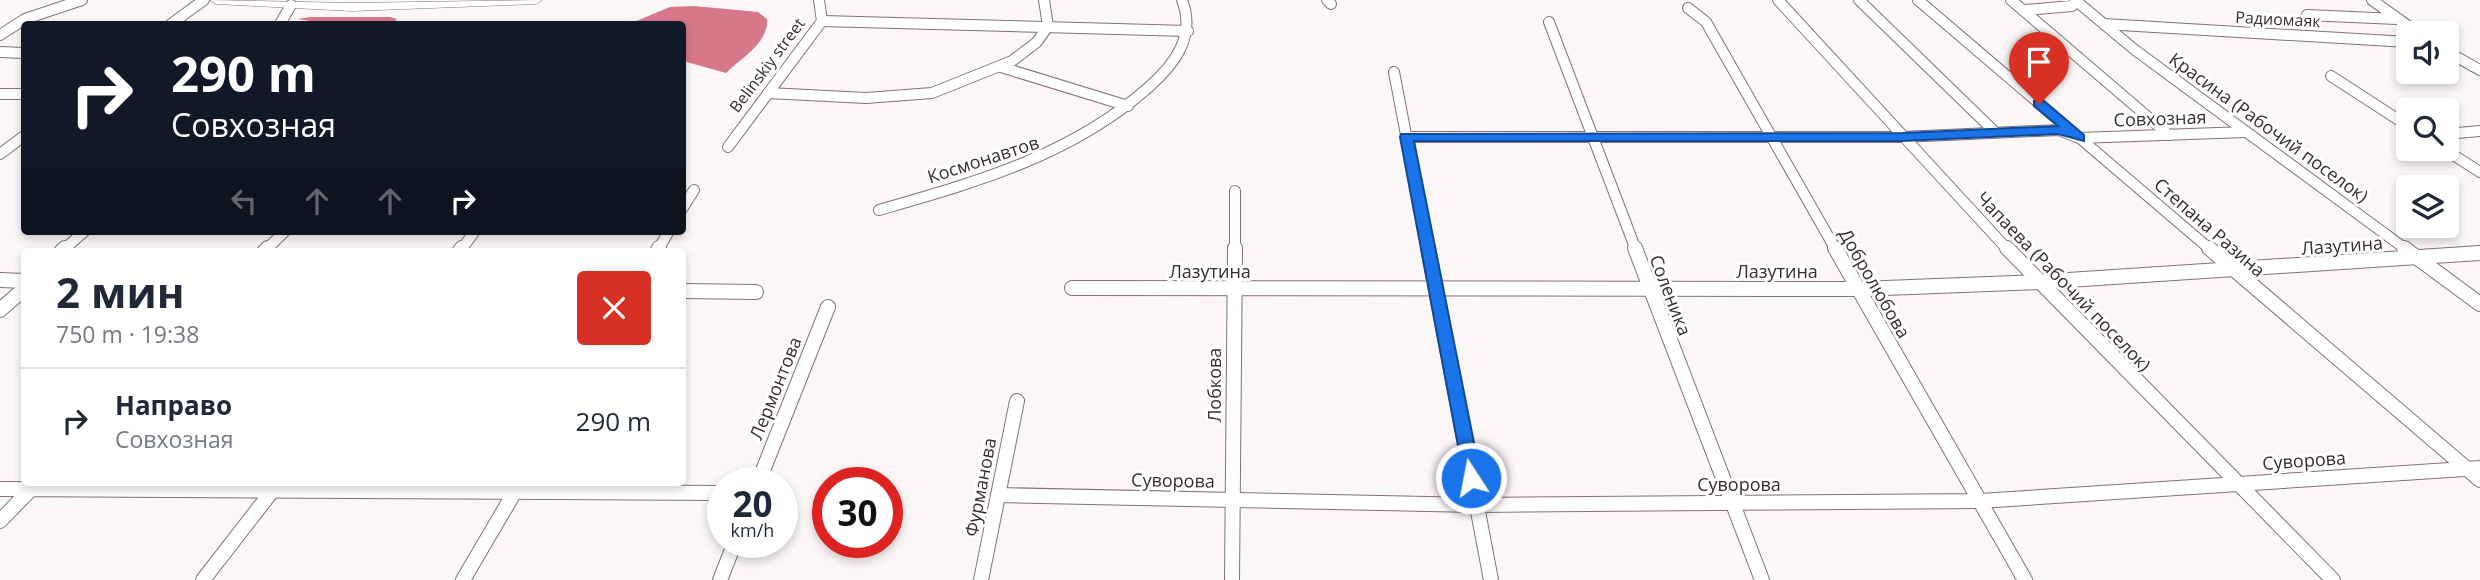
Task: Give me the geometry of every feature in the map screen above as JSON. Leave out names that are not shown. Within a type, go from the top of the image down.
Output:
[{"type":"highway","points":[[216,0],[291,5],[414,7],[536,0]]},
{"type":"street","points":[[22,21],[82,0]]},
{"type":"street","points":[[176,21],[204,0]]},
{"type":"street","name":"Belinskiy street","points":[[728,147],[822,21],[819,0]]},
{"type":"street","points":[[768,93],[861,97],[914,95],[937,91],[1001,67],[1039,40],[1048,26],[1044,0]]},
{"type":"street","points":[[822,21],[1188,31],[1189,20],[1182,0]]},
{"type":"street","name":"Чапаева (Рабочий поселок)","points":[[1777,0],[2038,282],[2333,580]]},
{"type":"street","points":[[1859,0],[1995,132]]},
{"type":"street","name":"Степана Разина","points":[[1918,0],[2233,269],[2473,468],[2480,480]]},
{"type":"street","points":[[2011,0],[2169,135]]},
{"type":"street","points":[[2025,10],[2072,6],[2076,0]]},
{"type":"street","name":"Красина (Рабочий поселок)","points":[[2076,0],[2245,132],[2480,304]]},
{"type":"street","points":[[2372,0],[2400,21]]},
{"type":"street","points":[[282,21],[291,5]]},
{"type":"street","name":"Добролюбова","points":[[1688,8],[1706,22],[2025,580]]},
{"type":"street","points":[[2307,15],[2397,19]]},
{"type":"street","points":[[0,35],[21,22]]},
{"type":"street","name":"Соленика","points":[[1549,22],[1762,580]]},
{"type":"street","name":"Радиомаяк","points":[[2104,24],[2396,41]]},
{"type":"street","name":"Космонавтов","points":[[878,210],[1017,170],[1100,128],[1172,65],[1183,47],[1188,31]]},
{"type":"street","points":[[0,52],[21,53]]},
{"type":"street","points":[[2459,58],[2480,70]]},
{"type":"street","points":[[1001,67],[1128,106]]},
{"type":"street","points":[[1394,72],[1491,580]]},
{"type":"street","points":[[2330,76],[2396,118]]},
{"type":"street","points":[[0,94],[21,94]]},
{"type":"street","name":"Совхозная","points":[[1406,137],[1902,137],[2059,130],[2079,138],[2245,132]]},
{"type":"street","points":[[2459,133],[2480,131]]},
{"type":"street","points":[[2,152],[21,138]]},
{"type":"street","points":[[2,152],[21,151]]},
{"type":"street","points":[[2459,159],[2480,172]]},
{"type":"street","points":[[686,203],[694,190]]},
{"type":"street","name":"Лобкова","points":[[1232,580],[1235,191]]},
{"type":"street","points":[[66,248],[80,235]]},
{"type":"street","points":[[268,248],[281,235]]},
{"type":"street","name":"Лазутина","points":[[1072,288],[1858,289],[2038,282],[2480,253]]},
{"type":"street","points":[[0,280],[21,281]]},
{"type":"street","points":[[686,291],[756,292]]},
{"type":"street","points":[[0,310],[21,292]]},
{"type":"street","name":"Лермонтова","points":[[764,467],[828,307]]},
{"type":"street","name":"Фурманова","points":[[981,580],[1017,401]]},
{"type":"street","name":"Суворова","points":[[998,495],[1476,505],[1980,501],[2473,468]]},
{"type":"street","points":[[0,521],[34,486]]},
{"type":"street","points":[[0,489],[34,486],[517,488],[707,493]]},
{"type":"street","points":[[203,580],[276,487]]},
{"type":"street","points":[[463,580],[517,488]]},
{"type":"street","points":[[720,580],[729,558]]},
{"type":"shaded area","points":[[694,6],[758,12],[767,19],[766,28],[759,43],[726,73],[686,62],[686,21],[636,21],[670,7]]},
{"type":"shaded area","points":[[390,17],[397,19],[310,21],[298,19]]},
{"type":"route","points":[[1471,478],[1406,137],[1902,137],[2059,130],[2079,138],[2039,104]]}]
